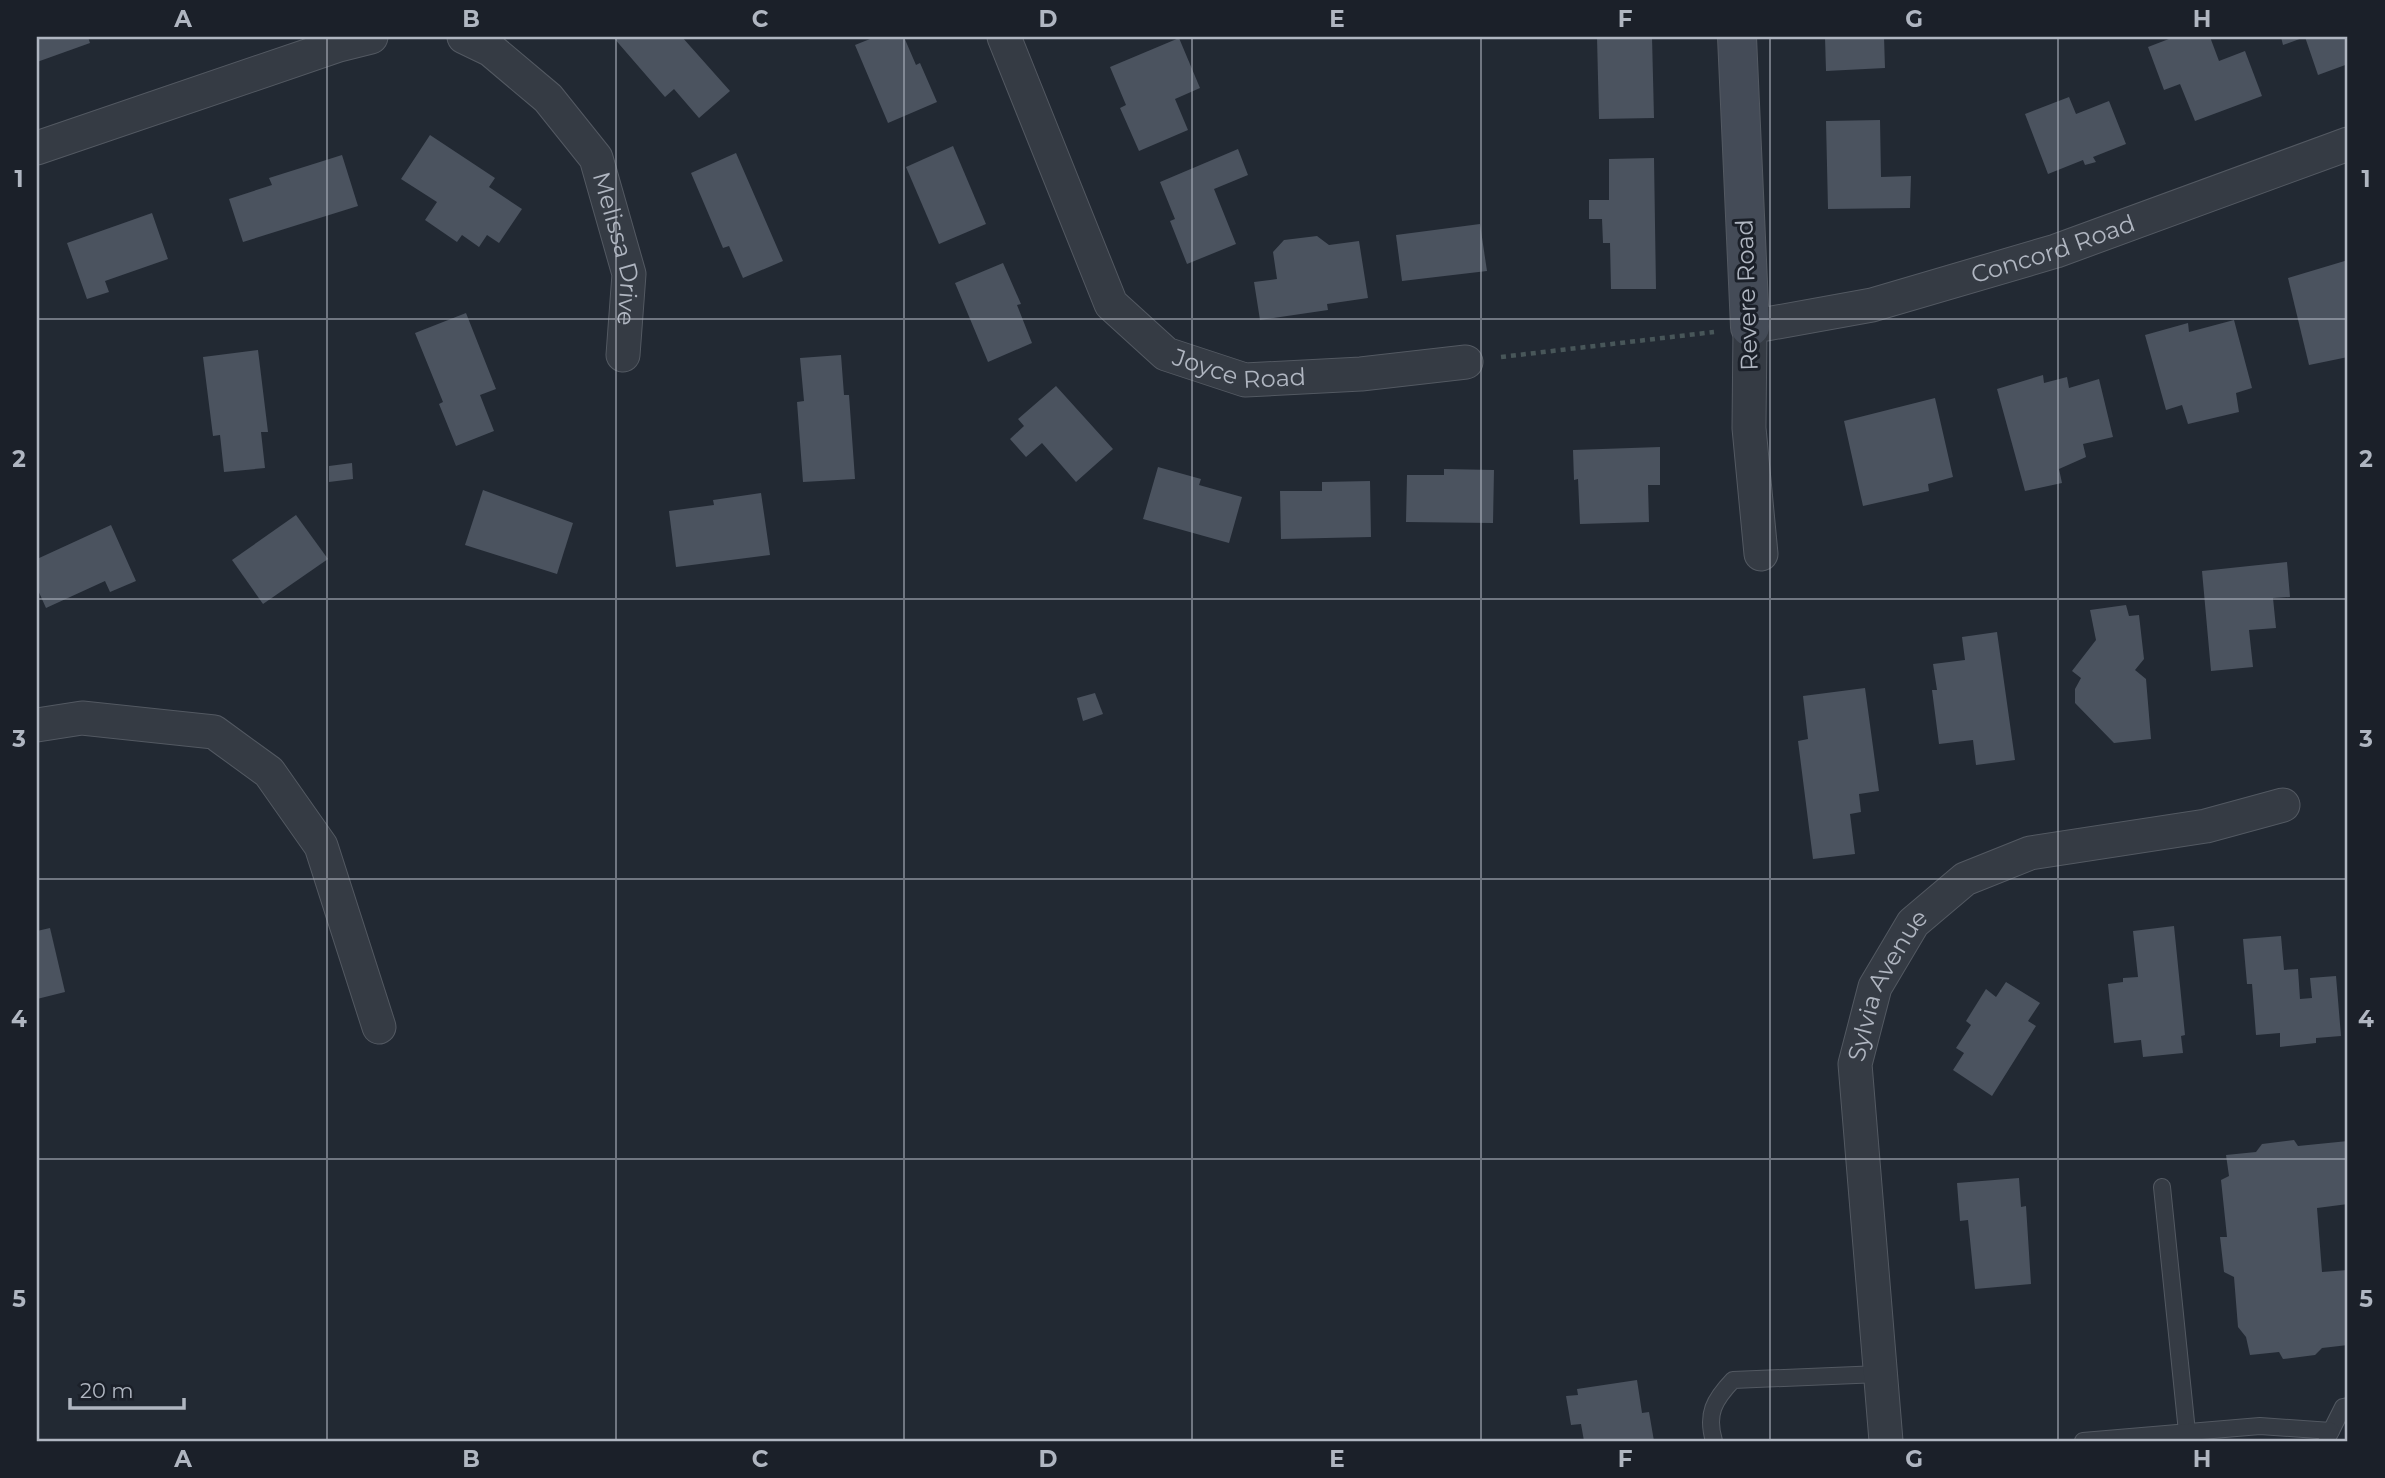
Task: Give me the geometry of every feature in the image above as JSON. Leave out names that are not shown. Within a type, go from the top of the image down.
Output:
[{"type":"street","points":[[37,148],[339,45],[371,37]]},
{"type":"street","name":"Melissa Drive","points":[[464,37],[491,50],[548,98],[596,158],[629,274],[623,355]]},
{"type":"street","name":"Joyce Road","points":[[1004,37],[1111,304],[1166,354],[1245,380],[1361,374],[1466,362]]},
{"type":"street","name":"Revere Road","points":[[1737,37],[1750,327],[1749,428],[1761,554]]},
{"type":"street","name":"Concord Road","points":[[1750,327],[1872,305],[2056,251],[2348,144]]},
{"type":"street","points":[[37,725],[82,718],[214,732],[269,772],[321,846],[379,1027]]},
{"type":"street","name":"Sylvia Avenue","points":[[1885,1441],[1856,1064],[1875,987],[1913,923],[1965,879],[2031,853],[2206,826],[2283,805]]},
{"type":"lane","points":[[2162,1187],[2187,1432]]},
{"type":"lane","points":[[1714,1441],[1709,1425],[1717,1397],[1733,1380],[1880,1374]]},
{"type":"lane","points":[[2083,1441],[2260,1426],[2328,1436],[2343,1407],[2348,1406]]},
{"type":"path","points":[[1466,362],[1750,327]]},
{"type":"building","points":[[37,37],[88,37],[90,43],[37,62]]},
{"type":"building","points":[[613,37],[682,37],[730,91],[699,118],[674,89],[665,97]]},
{"type":"building","points":[[875,37],[904,37],[916,65],[920,63],[937,102],[888,123],[855,45]]},
{"type":"building","points":[[1597,37],[1652,37],[1654,118],[1599,119]]},
{"type":"building","points":[[1825,37],[1884,37],[1885,68],[1826,71]]},
{"type":"building","points":[[2174,37],[2210,37],[2219,61],[2245,51],[2262,96],[2195,121],[2180,84],[2164,90],[2148,47]]},
{"type":"building","points":[[2281,37],[2305,37],[2283,45]]},
{"type":"building","points":[[2305,37],[2348,37],[2348,64],[2318,75]]},
{"type":"building","points":[[1179,38],[1200,88],[1175,99],[1188,130],[1139,151],[1120,108],[1126,105],[1110,67]]},
{"type":"building","points":[[2069,97],[2076,114],[2109,101],[2126,144],[2093,157],[2096,162],[2085,165],[2083,160],[2048,174],[2025,114]]},
{"type":"building","points":[[1880,120],[1881,177],[1911,176],[1910,208],[1828,209],[1826,121]]},
{"type":"building","points":[[430,135],[495,178],[489,187],[522,209],[499,243],[487,235],[479,247],[462,235],[457,242],[425,220],[437,202],[401,179]]},
{"type":"building","points":[[953,146],[986,224],[939,244],[906,167]]},
{"type":"building","points":[[1238,149],[1248,175],[1214,189],[1236,244],[1187,264],[1170,221],[1175,219],[1160,182]]},
{"type":"building","points":[[736,153],[783,261],[743,278],[729,246],[723,248],[691,173]]},
{"type":"building","points":[[342,155],[358,206],[243,242],[229,199],[272,185],[269,178]]},
{"type":"building","points":[[1654,158],[1656,289],[1611,289],[1610,243],[1603,243],[1602,219],[1589,219],[1589,200],[1609,200],[1609,159]]},
{"type":"building","points":[[152,213],[168,259],[105,281],[109,292],[87,299],[67,243]]},
{"type":"building","points":[[1480,224],[1487,271],[1402,281],[1396,235]]},
{"type":"building","points":[[1317,236],[1329,245],[1359,241],[1368,298],[1327,304],[1328,310],[1260,320],[1254,282],[1277,279],[1273,252],[1284,240]]},
{"type":"building","points":[[2348,260],[2348,357],[2309,365],[2288,278]]},
{"type":"building","points":[[1003,263],[1021,304],[1017,305],[1032,343],[988,362],[955,283]]},
{"type":"building","points":[[466,313],[496,389],[480,395],[494,431],[456,446],[439,404],[443,402],[415,333]]},
{"type":"building","points":[[2234,320],[2252,388],[2236,393],[2239,412],[2188,424],[2182,405],[2166,410],[2145,335],[2188,323],[2189,332]]},
{"type":"building","points":[[258,350],[268,432],[261,432],[265,468],[224,472],[220,435],[213,436],[203,357]]},
{"type":"building","points":[[841,355],[844,395],[849,395],[855,479],[803,482],[797,402],[804,401],[800,358]]},
{"type":"building","points":[[2043,375],[2044,383],[2067,377],[2069,388],[2099,379],[2113,437],[2083,444],[2086,457],[2059,469],[2062,483],[2025,491],[1997,389]]},
{"type":"building","points":[[1056,386],[1113,449],[1076,482],[1042,443],[1026,457],[1010,439],[1024,426],[1018,419]]},
{"type":"building","points":[[1935,398],[1953,477],[1928,484],[1929,491],[1863,506],[1844,421]]},
{"type":"building","points":[[1660,447],[1660,485],[1648,485],[1649,522],[1580,524],[1578,479],[1574,480],[1573,450]]},
{"type":"building","points":[[352,463],[353,479],[329,482],[329,466]]},
{"type":"building","points":[[1158,467],[1201,479],[1199,485],[1242,497],[1229,543],[1143,519]]},
{"type":"building","points":[[1444,469],[1494,470],[1493,523],[1406,522],[1407,475],[1444,475]]},
{"type":"building","points":[[1370,481],[1371,537],[1281,539],[1280,491],[1322,491],[1322,482]]},
{"type":"building","points":[[483,490],[573,523],[557,574],[465,545]]},
{"type":"building","points":[[761,493],[770,555],[676,567],[669,511],[714,505],[713,500]]},
{"type":"building","points":[[296,515],[328,559],[263,604],[232,560]]},
{"type":"building","points":[[111,525],[136,581],[110,592],[105,581],[46,608],[37,588],[37,559]]},
{"type":"building","points":[[2287,562],[2290,597],[2273,598],[2276,628],[2249,630],[2253,667],[2211,671],[2202,571]]},
{"type":"building","points":[[2126,605],[2129,616],[2139,615],[2144,659],[2135,670],[2146,679],[2151,739],[2114,743],[2075,703],[2075,689],[2081,678],[2072,671],[2096,640],[2090,610]]},
{"type":"building","points":[[1997,632],[2015,760],[1976,765],[1973,740],[1939,744],[1932,690],[1937,690],[1933,664],[1965,660],[1962,637]]},
{"type":"building","points":[[1865,688],[1879,791],[1859,794],[1861,812],[1850,814],[1855,854],[1813,859],[1798,741],[1808,739],[1803,696]]},
{"type":"building","points":[[1095,693],[1103,714],[1083,721],[1077,698]]},
{"type":"building","points":[[2174,926],[2185,1035],[2181,1036],[2183,1053],[2143,1057],[2141,1040],[2114,1043],[2108,984],[2123,982],[2123,978],[2138,977],[2133,931]]},
{"type":"building","points":[[50,928],[65,992],[37,999],[37,931]]},
{"type":"building","points":[[2281,936],[2284,970],[2298,969],[2300,999],[2312,998],[2310,978],[2336,976],[2341,1036],[2316,1038],[2316,1043],[2280,1047],[2280,1033],[2256,1035],[2252,984],[2247,984],[2243,939]]},
{"type":"building","points":[[2006,982],[2040,1003],[2028,1021],[2036,1026],[1992,1096],[1953,1070],[1964,1053],[1956,1048],[1971,1025],[1966,1021],[1986,989],[1996,997]]},
{"type":"building","points":[[2294,1140],[2298,1146],[2348,1141],[2348,1204],[2317,1208],[2322,1272],[2348,1270],[2348,1345],[2322,1348],[2315,1355],[2283,1359],[2279,1352],[2250,1355],[2246,1337],[2238,1327],[2234,1277],[2224,1272],[2220,1237],[2227,1237],[2221,1180],[2229,1176],[2226,1155],[2256,1152],[2262,1144]]},
{"type":"building","points":[[2019,1178],[2021,1207],[2026,1206],[2031,1284],[1975,1289],[1968,1220],[1960,1221],[1957,1183]]},
{"type":"building","points":[[1637,1380],[1642,1413],[1649,1412],[1654,1441],[1584,1441],[1581,1424],[1571,1425],[1566,1396],[1578,1395],[1577,1389]]}]
